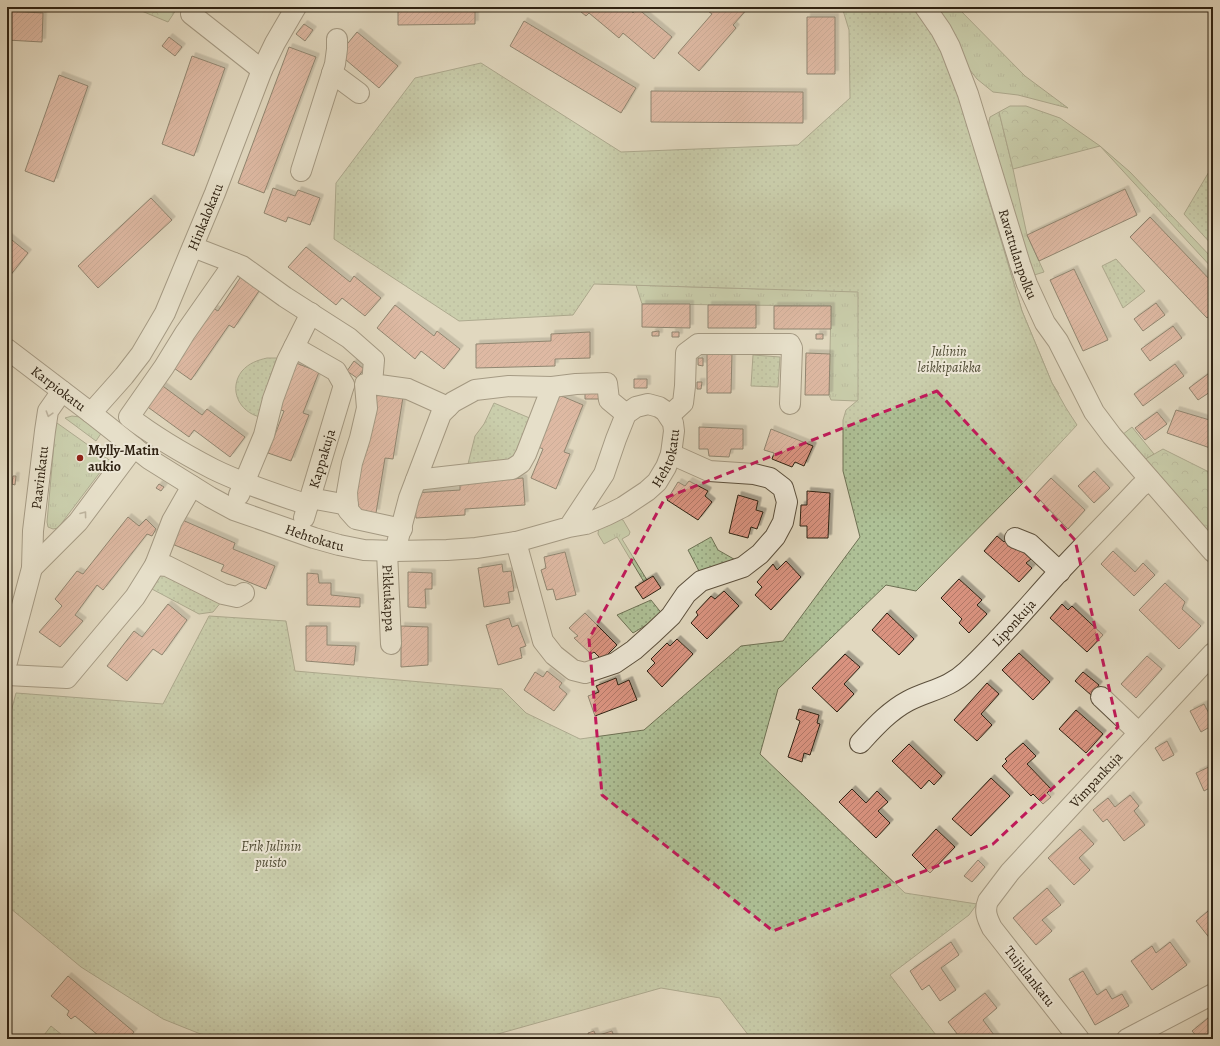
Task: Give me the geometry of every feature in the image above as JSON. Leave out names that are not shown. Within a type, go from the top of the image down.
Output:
[{"type":"street","name":"Hinkalokatu","points":[[91,413],[124,376],[141,354],[165,313],[193,248],[262,70],[275,43],[296,7]]},
{"type":"street","name":"Ravattulanpolku","points":[[925,7],[941,30],[950,47],[968,94],[1020,264],[1027,284],[1045,323],[1058,341],[1094,412],[1108,431],[1213,552]]},
{"type":"street","points":[[191,14],[262,70]]},
{"type":"street","points":[[301,170],[335,64],[338,49],[337,39]]},
{"type":"street","points":[[332,73],[359,93]]},
{"type":"street","points":[[193,248],[242,266],[348,338],[374,360],[369,384],[367,408],[352,463],[347,492],[348,510],[356,519],[402,529]]},
{"type":"street","points":[[234,263],[129,417],[147,431],[176,448],[214,469],[244,482],[309,501],[348,505]]},
{"type":"street","points":[[234,510],[264,435],[273,399],[287,361],[311,313]]},
{"type":"street","points":[[669,416],[683,404],[686,353],[698,344],[790,344],[792,348],[790,404]]},
{"type":"street","points":[[294,347],[336,371],[344,385],[369,384],[408,389],[448,407]]},
{"type":"street","name":"Karpiokatu","points":[[7,350],[91,413]]},
{"type":"street","points":[[391,551],[402,529],[409,498],[441,414],[453,402],[475,390],[509,386],[552,387],[576,384],[608,383],[609,400],[626,414],[618,432],[604,474],[569,527]]},
{"type":"street","name":"Kappakuja","points":[[299,533],[344,385]]},
{"type":"street","points":[[416,480],[512,469],[521,463],[526,454],[552,387]]},
{"type":"street","name":"Paavinkatu","points":[[7,662],[32,568],[33,531],[48,411],[62,391]]},
{"type":"street","name":"Hehtokatu","points":[[91,413],[149,459],[234,510],[299,533],[339,545],[364,550],[391,551],[462,549],[516,542],[569,527],[586,524],[639,498],[657,482],[666,467],[671,454],[674,431],[673,423],[665,411],[659,407],[648,404],[636,407],[626,414]]},
{"type":"street","points":[[32,568],[78,522],[134,447]]},
{"type":"street","points":[[516,542],[544,641],[554,655],[573,670],[585,673],[615,663],[634,650],[671,616],[686,594],[701,581],[742,567],[760,554],[775,537],[784,522],[787,502],[783,488],[770,478],[754,474],[709,471],[671,454]]},
{"type":"street","name":"Liponkuja","points":[[860,743],[884,718],[908,702],[955,681],[967,671],[1018,619],[1140,487],[1150,480]]},
{"type":"street","points":[[7,675],[67,678],[135,597],[155,566],[172,521],[192,486]]},
{"type":"street","points":[[33,531],[41,531],[51,536],[58,542]]},
{"type":"street","points":[[1015,538],[1030,544],[1060,572]]},
{"type":"street","name":"Pikkukappa","points":[[391,551],[391,644]]},
{"type":"street","points":[[155,566],[167,566],[223,594],[237,597],[244,593]]},
{"type":"street","name":"Vimpankuja","points":[[986,911],[988,901],[1010,872],[1213,653]]},
{"type":"street","points":[[1101,697],[1139,733]]},
{"type":"street","name":"Tuijulankatu","points":[[986,911],[992,928],[1079,1039]]},
{"type":"street","points":[[1127,1039],[1213,994]]},
{"type":"highlighted area","points":[[937,391],[1075,540],[1118,727],[993,844],[773,931],[602,795],[589,639],[665,498]]},
{"type":"green space","points":[[132,7],[178,7],[168,22]]},
{"type":"green space","name":"Erik Julinin puisto","points":[[842,7],[916,7],[954,72],[986,190],[1022,311],[1052,383],[1077,425],[1022,484],[916,591],[886,585],[778,689],[760,754],[905,893],[977,904],[969,915],[890,975],[939,1039],[749,1039],[749,1036],[720,998],[661,988],[480,1039],[213,1039],[163,1019],[81,967],[10,908],[7,908],[7,727],[16,693],[163,704],[209,616],[286,621],[295,671],[502,689],[526,713],[580,739],[644,730],[741,646],[783,641],[860,537],[843,471],[843,420],[846,410],[858,400],[858,292],[594,284],[573,315],[459,321],[334,239],[336,183],[415,78],[481,63],[621,152],[798,145],[850,98],[849,30]]},
{"type":"green space","points":[[932,7],[957,7],[1025,76],[1068,108],[1018,95],[993,92],[977,79],[966,65]]},
{"type":"green space","points":[[1010,106],[1026,106],[1060,118],[1100,146],[1013,169],[999,112]]},
{"type":"green space","points":[[999,112],[1027,235],[1044,272],[1031,276],[987,131],[990,117]]},
{"type":"green space","points":[[1100,146],[1130,172],[1213,259],[1213,269]]},
{"type":"green space","points":[[1213,165],[1213,246],[1184,214]]},
{"type":"green space","name":"Julinin leikkipaikka","points":[[996,222],[1022,311],[1052,383],[1059,394],[858,401],[831,400],[829,395],[831,306],[642,304],[636,285],[763,289]]},
{"type":"green space","points":[[1116,259],[1145,291],[1123,308],[1102,266]]},
{"type":"green space","points":[[753,355],[780,357],[778,387],[751,386]]},
{"type":"green space","points":[[267,358],[277,358],[269,380],[260,417],[246,410],[241,405],[236,392],[236,385],[238,378],[245,368],[254,362]]},
{"type":"green space","points":[[494,403],[532,419],[516,458],[510,463],[467,468],[475,436],[484,424]]},
{"type":"green space","points":[[72,416],[80,417],[102,432],[96,441],[65,418]]},
{"type":"green space","points":[[57,423],[112,462],[109,468],[101,471],[58,528],[53,529],[48,527],[47,522],[54,444],[53,427]]},
{"type":"green space","points":[[1132,427],[1154,454],[1142,461],[1122,435]]},
{"type":"green space","points":[[1163,449],[1213,474],[1213,542],[1142,461]]},
{"type":"green space","points":[[617,518],[623,520],[630,532],[629,535],[622,539],[647,580],[644,582],[617,537],[604,544],[598,534],[599,525]]},
{"type":"green space","points":[[711,537],[718,550],[739,562],[700,573],[688,550]]},
{"type":"green space","points":[[160,573],[222,601],[213,612],[199,614],[150,588]]},
{"type":"green space","points":[[651,600],[663,615],[633,633],[617,615]]},
{"type":"green space","points":[[51,1026],[67,1039],[41,1039]]},
{"type":"building","points":[[398,7],[475,7],[475,24],[398,25]]},
{"type":"building","points":[[575,7],[627,7],[633,13],[637,8],[672,37],[654,59],[623,33],[619,38],[589,13],[586,16]]},
{"type":"building","points":[[711,7],[749,7],[733,25],[736,28],[699,71],[678,53],[712,14],[708,11]]},
{"type":"building","points":[[7,11],[43,13],[42,42],[7,40]]},
{"type":"building","points":[[807,17],[835,17],[835,74],[807,74]]},
{"type":"building","points":[[524,21],[636,88],[621,113],[510,46]]},
{"type":"building","points":[[304,24],[313,30],[305,41],[296,34]]},
{"type":"building","points":[[357,32],[398,66],[379,88],[339,54]]},
{"type":"building","points":[[169,37],[182,47],[175,56],[162,46]]},
{"type":"building","points":[[289,47],[316,57],[264,193],[238,183]]},
{"type":"building","points":[[192,56],[225,68],[194,156],[162,144]]},
{"type":"building","points":[[59,75],[88,86],[54,182],[25,171]]},
{"type":"building","points":[[651,91],[803,92],[803,123],[651,122]]},
{"type":"building","points":[[273,188],[295,196],[298,190],[320,198],[310,225],[288,217],[286,222],[264,213]]},
{"type":"building","points":[[1125,189],[1137,215],[1039,261],[1027,235]]},
{"type":"building","points":[[151,198],[172,220],[98,288],[78,266]]},
{"type":"building","points":[[1150,217],[1213,283],[1213,313],[1207,318],[1130,237]]},
{"type":"building","points":[[7,236],[28,253],[9,277],[7,276]]},
{"type":"building","points":[[306,247],[350,282],[354,276],[381,298],[365,316],[342,298],[336,305],[288,267]]},
{"type":"building","points":[[1074,269],[1108,340],[1083,351],[1050,280]]},
{"type":"building","points":[[242,275],[261,288],[234,328],[229,325],[191,380],[171,366],[211,307],[218,311]]},
{"type":"building","points":[[1156,303],[1165,315],[1143,331],[1134,319]]},
{"type":"building","points":[[642,304],[690,304],[690,328],[642,327]]},
{"type":"building","points":[[395,305],[434,336],[437,331],[460,349],[444,369],[421,351],[415,359],[377,328]]},
{"type":"building","points":[[708,305],[756,305],[756,328],[708,328]]},
{"type":"building","points":[[774,306],[831,306],[831,329],[774,329]]},
{"type":"building","points":[[1173,326],[1182,338],[1150,361],[1141,349]]},
{"type":"building","points":[[659,331],[659,336],[652,336],[652,332]]},
{"type":"building","points":[[590,332],[590,358],[555,359],[555,366],[476,368],[476,344],[551,341],[551,334]]},
{"type":"building","points":[[672,332],[679,332],[679,337],[672,337]]},
{"type":"building","points":[[816,334],[823,334],[823,339],[816,339]]},
{"type":"building","points":[[707,352],[732,352],[731,393],[707,393]]},
{"type":"building","points":[[806,353],[830,354],[829,395],[805,395]]},
{"type":"building","points":[[698,358],[703,358],[703,366],[698,365]]},
{"type":"building","points":[[354,361],[364,369],[357,378],[347,371]]},
{"type":"building","points":[[296,363],[319,372],[303,413],[309,415],[291,461],[268,453],[284,411],[278,409]]},
{"type":"building","points":[[1175,364],[1184,376],[1143,406],[1134,394]]},
{"type":"building","points":[[1212,371],[1213,390],[1198,400],[1189,388]]},
{"type":"building","points":[[634,379],[647,379],[647,388],[634,388]]},
{"type":"building","points":[[697,382],[702,382],[701,389],[697,389]]},
{"type":"building","points":[[160,384],[202,415],[207,409],[245,437],[230,457],[194,430],[189,437],[145,405]]},
{"type":"building","points":[[377,387],[404,391],[393,459],[385,458],[376,513],[351,509],[361,450],[367,451]]},
{"type":"building","points":[[585,387],[600,387],[599,399],[585,399]]},
{"type":"building","points":[[557,394],[583,405],[564,452],[570,454],[556,489],[531,478],[543,449],[536,446]]},
{"type":"building","points":[[1176,410],[1213,421],[1213,449],[1167,433]]},
{"type":"building","points":[[1157,412],[1167,424],[1145,440],[1135,428]]},
{"type":"building","points":[[699,427],[743,429],[743,449],[731,449],[729,457],[709,456],[708,449],[699,449]]},
{"type":"building","points":[[771,429],[813,446],[804,466],[795,462],[792,467],[772,459],[774,453],[764,450]]},
{"type":"building","points":[[1094,471],[1110,488],[1094,503],[1078,486]]},
{"type":"building","points":[[13,476],[16,476],[15,485],[12,484]]},
{"type":"building","points":[[523,478],[525,505],[465,509],[465,515],[416,518],[414,493],[460,490],[460,483]]},
{"type":"building","points":[[1051,478],[1085,510],[1068,529],[1035,495]]},
{"type":"building","points":[[689,481],[708,491],[705,496],[712,502],[698,520],[667,500],[678,482],[685,486]]},
{"type":"building","points":[[159,484],[164,487],[161,491],[156,488]]},
{"type":"building","points":[[807,491],[830,493],[828,538],[807,538],[807,526],[800,526],[801,505],[807,505]]},
{"type":"building","points":[[738,495],[758,501],[756,510],[763,512],[757,529],[751,527],[748,538],[729,533]]},
{"type":"building","points":[[128,517],[139,526],[146,519],[156,529],[152,536],[147,534],[103,590],[97,585],[75,615],[83,621],[60,647],[39,632],[62,606],[55,599],[77,571],[83,574]]},
{"type":"building","points":[[180,519],[235,543],[233,549],[275,566],[266,589],[221,571],[224,565],[172,544]]},
{"type":"building","points":[[997,536],[1004,542],[1008,538],[1031,559],[1026,563],[1032,568],[1019,582],[984,551]]},
{"type":"building","points":[[1113,551],[1135,572],[1143,563],[1155,575],[1134,596],[1101,564]]},
{"type":"building","points":[[565,552],[576,595],[556,600],[553,589],[547,590],[541,570],[546,568],[544,557]]},
{"type":"building","points":[[786,561],[801,577],[771,610],[755,595],[762,587],[757,582],[773,564],[777,570]]},
{"type":"building","points":[[502,564],[503,572],[511,571],[514,591],[508,592],[510,603],[484,607],[478,568]]},
{"type":"building","points":[[408,572],[432,573],[432,589],[425,589],[426,608],[408,607]]},
{"type":"building","points":[[307,573],[318,574],[319,583],[331,583],[331,595],[360,598],[360,607],[307,605]]},
{"type":"building","points":[[653,576],[661,588],[643,599],[635,587]]},
{"type":"building","points":[[959,579],[982,600],[977,605],[987,614],[969,633],[959,623],[962,619],[941,598]]},
{"type":"building","points":[[1165,583],[1185,602],[1182,609],[1201,626],[1179,649],[1139,610]]},
{"type":"building","points":[[724,591],[739,606],[707,639],[691,623],[698,615],[696,612],[711,596],[715,599]]},
{"type":"building","points":[[168,604],[187,620],[162,655],[153,649],[127,681],[107,666],[134,631],[142,637]]},
{"type":"building","points":[[1062,604],[1068,610],[1072,606],[1103,635],[1087,652],[1050,618]]},
{"type":"building","points":[[585,613],[617,645],[602,660],[594,652],[591,654],[574,638],[578,636],[569,628]]},
{"type":"building","points":[[887,613],[914,639],[899,655],[872,630]]},
{"type":"building","points":[[509,618],[512,627],[518,625],[526,646],[520,648],[522,658],[498,665],[486,625]]},
{"type":"building","points":[[306,626],[327,626],[327,645],[356,646],[354,665],[306,661]]},
{"type":"building","points":[[401,626],[428,627],[428,665],[401,667]]},
{"type":"building","points":[[677,639],[693,654],[662,687],[647,671],[655,663],[651,659],[667,643],[670,646]]},
{"type":"building","points":[[1019,653],[1050,682],[1033,700],[1002,670]]},
{"type":"building","points":[[845,654],[860,667],[844,684],[854,694],[837,712],[812,688]]},
{"type":"building","points":[[1147,656],[1162,669],[1136,698],[1121,684]]},
{"type":"building","points":[[547,671],[562,683],[559,687],[567,694],[554,711],[524,690],[535,672],[543,677]]},
{"type":"building","points":[[1083,672],[1099,685],[1091,695],[1075,681]]},
{"type":"building","points":[[616,678],[618,685],[629,680],[637,700],[595,716],[588,696],[599,692],[596,686]]},
{"type":"building","points":[[987,683],[999,694],[981,714],[992,725],[977,741],[954,720]]},
{"type":"building","points":[[1204,704],[1213,721],[1213,725],[1201,732],[1190,711]]},
{"type":"building","points":[[799,709],[819,715],[817,723],[820,724],[810,755],[804,753],[802,762],[788,757],[800,721],[796,719]]},
{"type":"building","points":[[1076,710],[1103,734],[1086,753],[1059,729]]},
{"type":"building","points":[[1167,741],[1174,755],[1163,761],[1155,748]]},
{"type":"building","points":[[1023,743],[1036,756],[1027,764],[1051,789],[1047,793],[1051,797],[1043,804],[1033,794],[1031,796],[1002,766],[1007,761],[1005,759]]},
{"type":"building","points":[[909,744],[942,776],[934,785],[929,780],[921,789],[892,761]]},
{"type":"building","points":[[1213,765],[1213,786],[1204,791],[1196,773]]},
{"type":"building","points":[[991,778],[1010,796],[971,836],[952,819]]},
{"type":"building","points":[[852,789],[866,803],[877,791],[888,802],[878,811],[890,823],[876,838],[839,802]]},
{"type":"building","points":[[1130,795],[1139,806],[1134,811],[1145,825],[1124,841],[1107,819],[1103,822],[1093,810],[1108,798],[1115,807]]},
{"type":"building","points":[[936,829],[955,847],[930,873],[912,855]]},
{"type":"building","points":[[1080,829],[1094,844],[1079,858],[1090,870],[1074,885],[1048,858]]},
{"type":"building","points":[[978,860],[985,867],[972,882],[964,876]]},
{"type":"building","points":[[1047,888],[1061,905],[1042,920],[1052,931],[1036,945],[1013,918]]},
{"type":"building","points":[[1213,907],[1213,938],[1211,940],[1196,921]]},
{"type":"building","points":[[951,942],[959,955],[941,968],[956,990],[940,1001],[929,985],[922,990],[910,971]]},
{"type":"building","points":[[1170,942],[1187,965],[1152,990],[1131,961],[1152,946],[1156,953]]},
{"type":"building","points":[[1083,971],[1097,995],[1106,989],[1112,999],[1122,994],[1129,1006],[1095,1025],[1069,979]]},
{"type":"building","points":[[68,976],[134,1032],[128,1039],[98,1039],[99,1036],[75,1016],[71,1019],[67,1015],[69,1011],[51,996]]},
{"type":"building","points":[[985,993],[997,1008],[983,1020],[997,1039],[961,1039],[948,1022]]},
{"type":"building","points":[[1213,1014],[1213,1039],[1199,1039],[1192,1031]]},
{"type":"building","points":[[594,1031],[596,1036],[612,1031],[615,1039],[585,1039],[589,1038],[588,1033]]},
{"type":"place","name":"Mylly-Matin aukio","points":[[80,458]]}]
